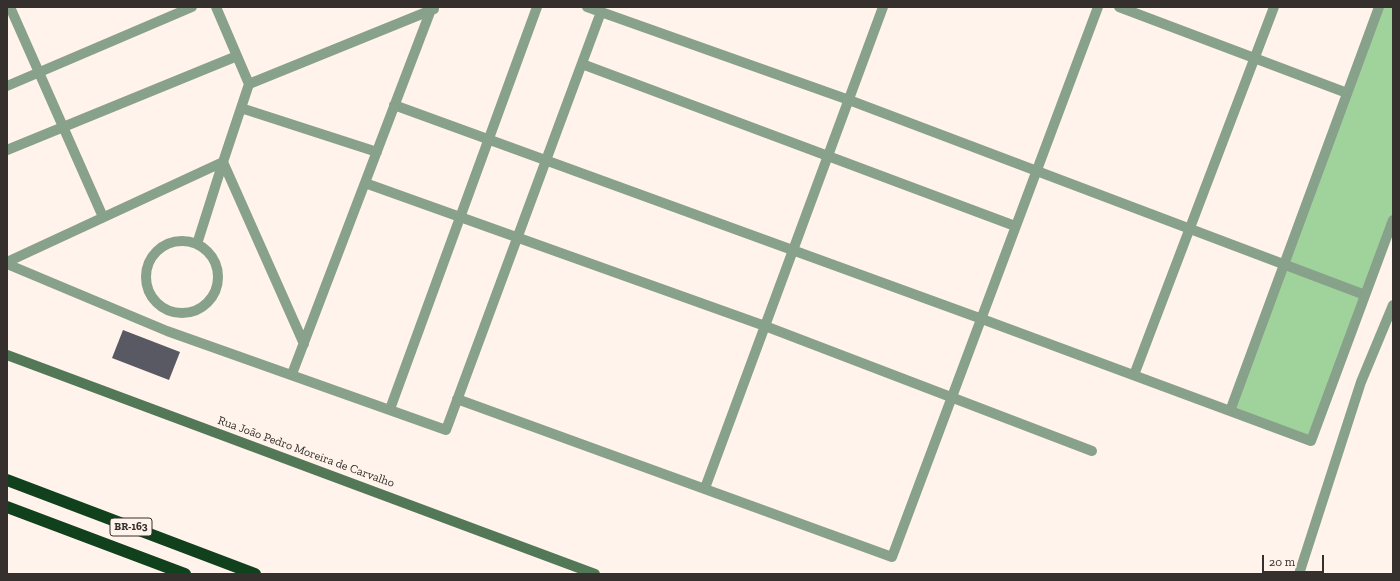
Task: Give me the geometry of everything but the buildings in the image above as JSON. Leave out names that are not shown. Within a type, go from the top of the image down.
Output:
[{"type":"highway","name":"BR-163","points":[[7,480],[255,574]]},
{"type":"highway","name":"BR-163","points":[[7,507],[186,574]]},
{"type":"main road","name":"Rua João Pedro Moreira de Carvalho","points":[[7,355],[595,574]]},
{"type":"street","points":[[10,7],[102,217]]},
{"type":"street","points":[[7,86],[192,7]]},
{"type":"street","points":[[197,244],[222,162],[249,84],[216,7]]},
{"type":"street","points":[[390,409],[537,7]]},
{"type":"street","points":[[587,7],[849,100],[1365,295]]},
{"type":"street","points":[[705,488],[883,7]]},
{"type":"street","points":[[457,399],[892,557],[1098,7]]},
{"type":"street","points":[[1119,7],[1347,93]]},
{"type":"street","points":[[1134,375],[1274,7]]},
{"type":"street","points":[[1230,411],[1379,7]]},
{"type":"street","points":[[249,84],[433,8]]},
{"type":"street","points":[[292,374],[394,105],[433,8]]},
{"type":"street","points":[[7,263],[167,331],[292,374],[446,430],[601,12]]},
{"type":"street","points":[[7,150],[237,56]]},
{"type":"street","points":[[582,64],[1016,226]]},
{"type":"street","points":[[394,105],[982,319],[1311,441],[1393,220]]},
{"type":"street","points":[[241,108],[377,152]]},
{"type":"street","points":[[7,263],[102,217],[222,162]]},
{"type":"street","points":[[222,162],[304,344]]},
{"type":"street","points":[[365,183],[765,326],[1092,451]]},
{"type":"street","points":[[176,241],[187,241],[197,244],[206,250],[213,258],[217,267],[218,278],[216,289],[212,298],[204,306],[194,311],[184,313],[173,312],[164,308],[155,301],[149,292],[146,281],[148,265],[157,251],[166,245],[176,241]]},
{"type":"street","points":[[1299,574],[1361,382],[1393,305]]},
{"type":"green space","points":[[1379,7],[1393,7],[1393,220],[1311,441],[1230,411]]}]
